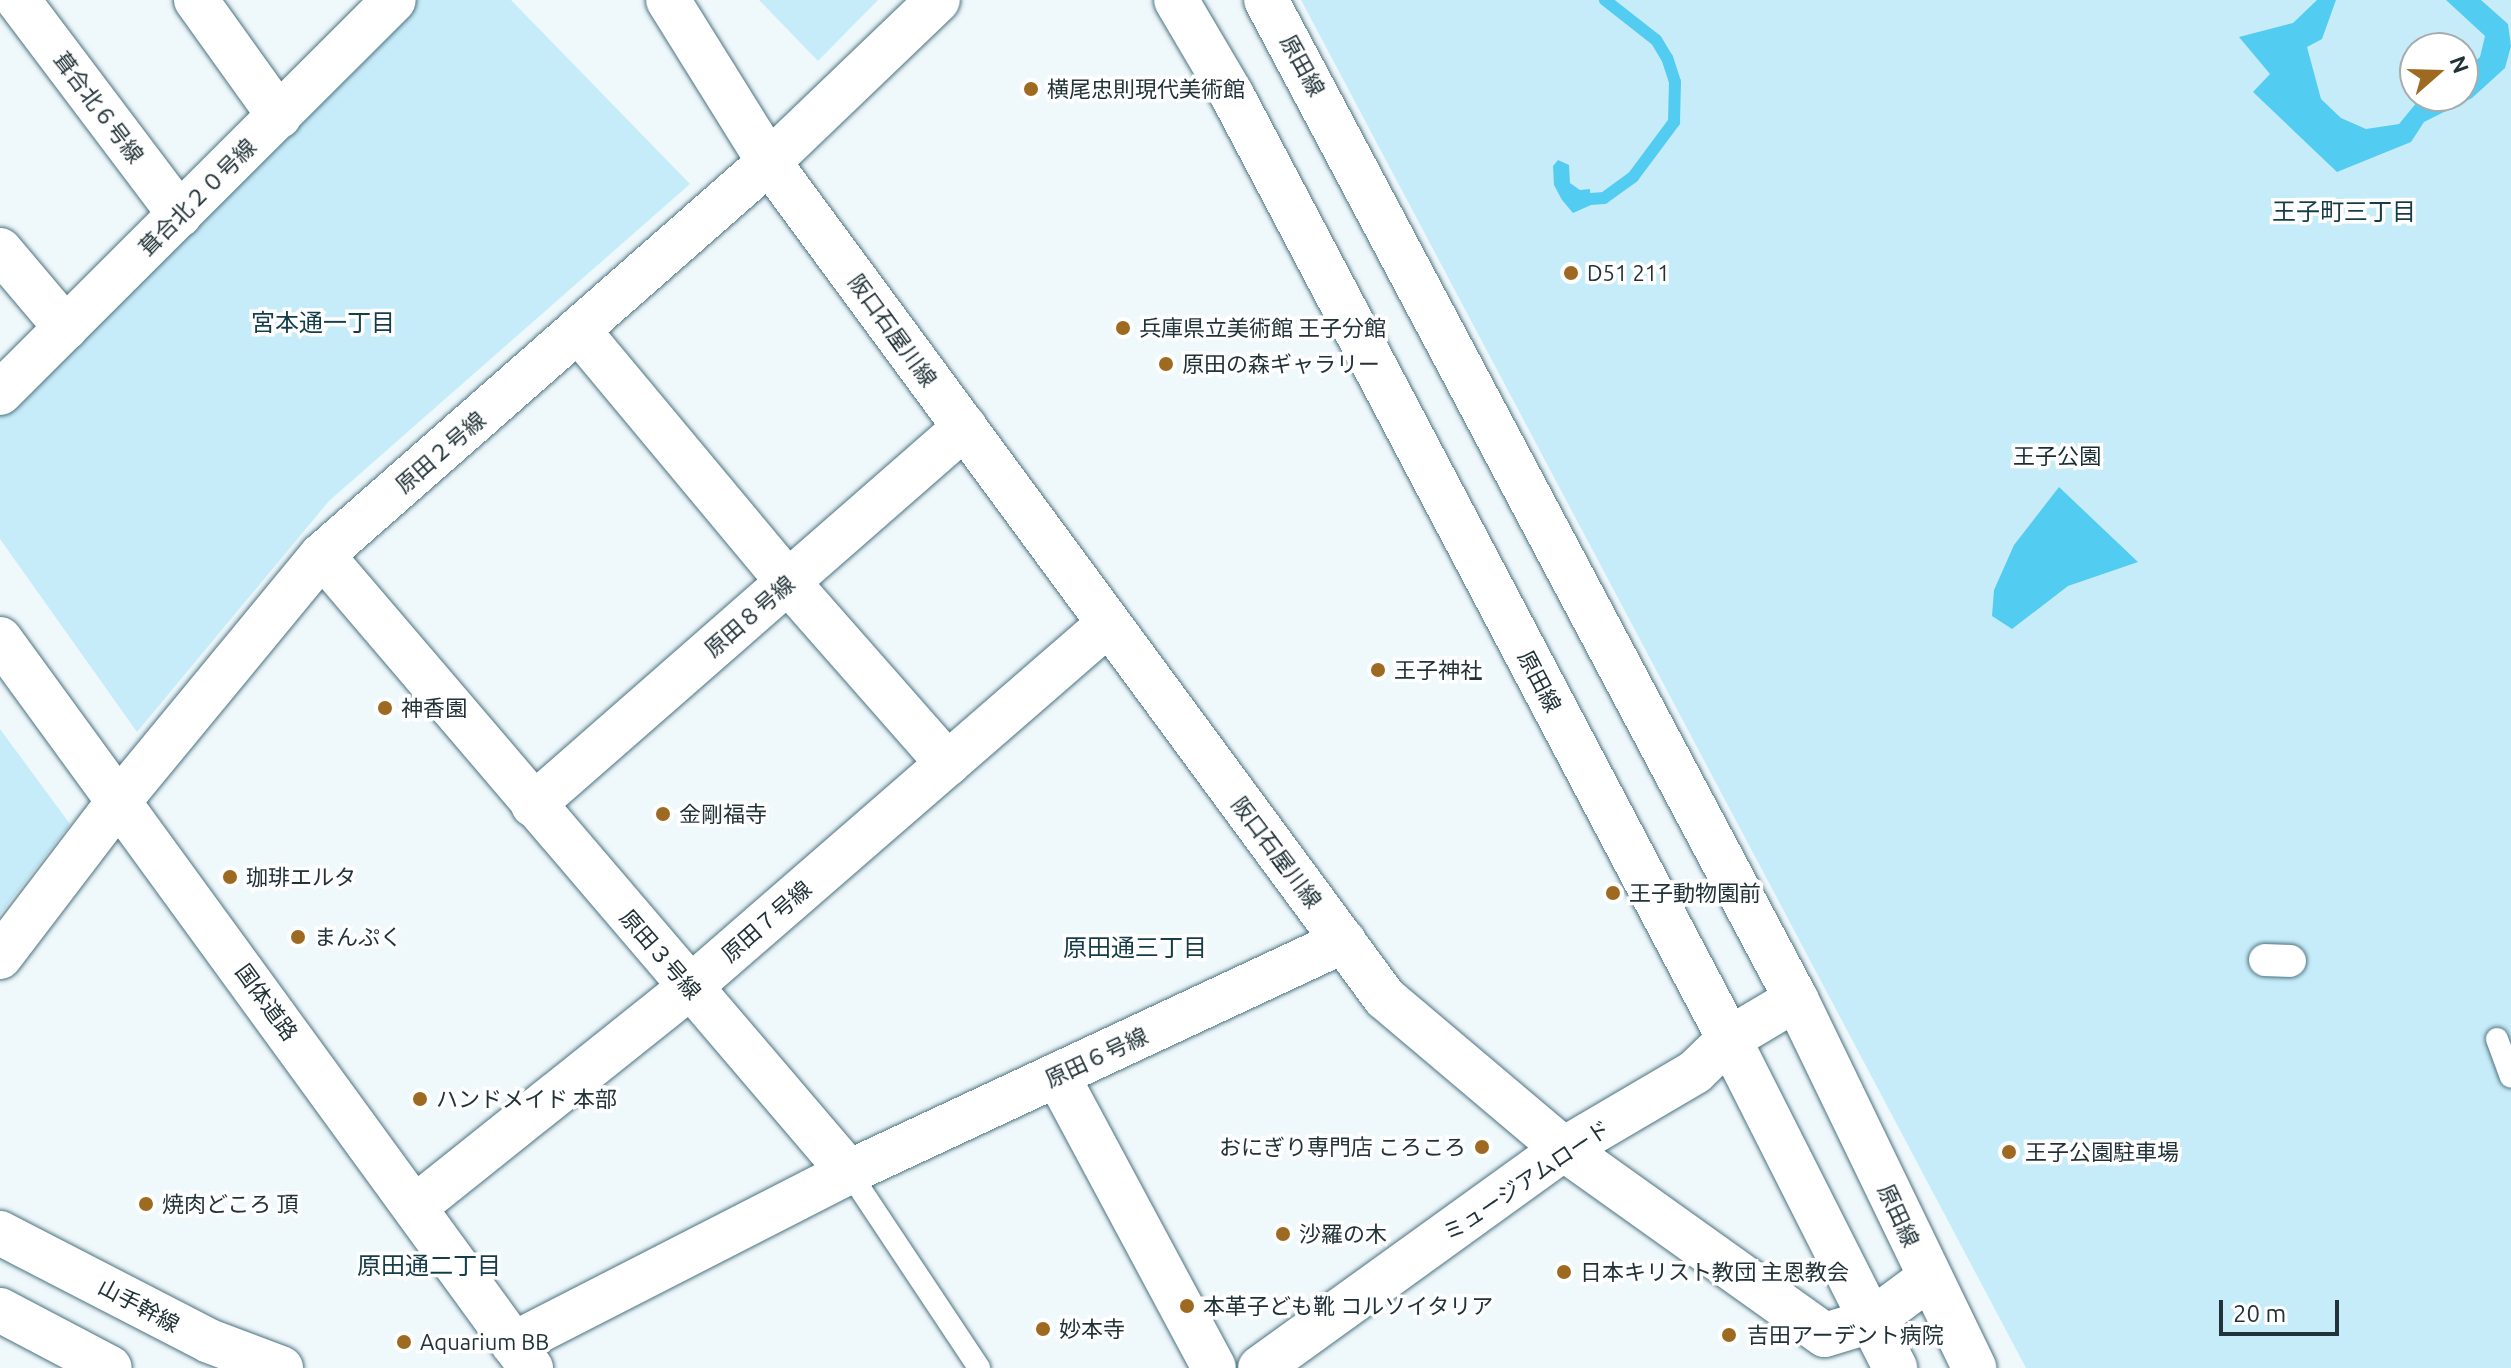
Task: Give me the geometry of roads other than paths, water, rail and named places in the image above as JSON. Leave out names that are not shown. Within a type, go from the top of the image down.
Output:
[{"type":"street","name":"葺合北６号線","points":[[18,0],[180,215]]},
{"type":"street","points":[[196,0],[279,116]]},
{"type":"street","name":"葺合北２０号線","points":[[0,393],[394,0]]},
{"type":"street","name":"阪口石屋川線","points":[[668,0],[769,162],[1107,625],[1385,998],[1564,1149],[1820,1352],[1871,1321],[1929,1278]]},
{"type":"street","name":"原田２号線","points":[[0,957],[119,801],[322,555],[769,162],[938,0]]},
{"type":"street","name":"原田線","points":[[1176,0],[1232,95],[1729,1039],[1895,1368]]},
{"type":"street","name":"原田線","points":[[1266,0],[1796,999],[1974,1368]]},
{"type":"street","points":[[0,250],[66,328]]},
{"type":"street","points":[[578,330],[788,582],[948,764]]},
{"type":"street","name":"原田８号線","points":[[533,805],[965,427]]},
{"type":"street","name":"原田３号線","points":[[322,555],[849,1172]]},
{"type":"street","name":"原田７号線","points":[[416,1206],[689,988],[1107,625]]},
{"type":"street","name":"国体道路","points":[[0,639],[416,1206],[522,1356]]},
{"type":"street","name":"原田６号線","points":[[522,1356],[849,1172],[1344,941]]},
{"type":"street","name":"ミュージアムロード","points":[[1260,1368],[1564,1149],[1695,1072],[1729,1039],[1796,999]]},
{"type":"street","points":[[1057,1075],[1214,1368]]},
{"type":"street","name":"山手幹線","points":[[0,1233],[209,1341],[281,1368]]},
{"type":"street","points":[[0,1310],[110,1368]]},
{"type":"lane","points":[[2497,1039],[2511,1077]]},
{"type":"lane","name":"原田３号線","points":[[849,1172],[979,1368]]},
{"type":"water","points":[[2317,0],[2336,0],[2322,39],[2307,47],[2321,99],[2341,118],[2366,129],[2399,124],[2409,112],[2444,112],[2424,122],[2411,142],[2337,172],[2253,92],[2270,74],[2239,37],[2293,23]]},
{"type":"water","points":[[2446,0],[2481,0],[2508,24],[2511,46],[2505,68],[2479,92],[2479,58],[2485,36]]},
{"type":"water","points":[[1558,160],[1569,165],[1570,183],[1580,190],[1590,189],[1591,205],[1573,213],[1562,200],[1554,185],[1553,166]]},
{"type":"water","points":[[2059,487],[2138,562],[2068,586],[2012,629],[1992,616],[1994,590],[2014,545]]},
{"type":"waterway","points":[[1591,199],[1604,198],[1633,177],[1674,122],[1675,82],[1667,58],[1656,40],[1605,0]]},
{"type":"place","name":"横尾忠則現代美術館","points":[[1031,89]]},
{"type":"place","name":"D51 211","points":[[1571,273]]},
{"type":"place","name":"兵庫県立美術館 王子分館","points":[[1123,328]]},
{"type":"place","name":"原田の森ギャラリー","points":[[1166,364]]},
{"type":"place","name":"王子神社","points":[[1378,670]]},
{"type":"place","name":"神香園","points":[[385,708]]},
{"type":"place","name":"金剛福寺","points":[[663,814]]},
{"type":"place","name":"珈琲エルタ","points":[[230,877]]},
{"type":"place","name":"王子動物園前","points":[[1613,893]]},
{"type":"place","name":"まんぷく","points":[[298,937]]},
{"type":"place","name":"ハンドメイド 本部","points":[[420,1099]]},
{"type":"place","name":"おにぎり専門店 ころころ","points":[[1482,1147]]},
{"type":"place","name":"王子公園駐車場","points":[[2009,1152]]},
{"type":"place","name":"焼肉どころ 頂","points":[[146,1204]]},
{"type":"place","name":"沙羅の木","points":[[1283,1234]]},
{"type":"place","name":"日本キリスト教団 主恩教会","points":[[1564,1272]]},
{"type":"place","name":"本革子ども靴 コルソイタリア","points":[[1187,1306]]},
{"type":"place","name":"妙本寺","points":[[1043,1329]]},
{"type":"place","name":"吉田アーデント病院","points":[[1729,1335]]},
{"type":"place","name":"Aquarium BB","points":[[404,1342]]},
{"type":"district","name":"王子町三丁目","points":[[2344,212]]},
{"type":"district","name":"宮本通一丁目","points":[[323,323]]},
{"type":"district","name":"原田通三丁目","points":[[1135,948]]},
{"type":"district","name":"原田通二丁目","points":[[429,1266]]},
{"type":"park label","name":"王子公園","points":[[2057,456]]}]
